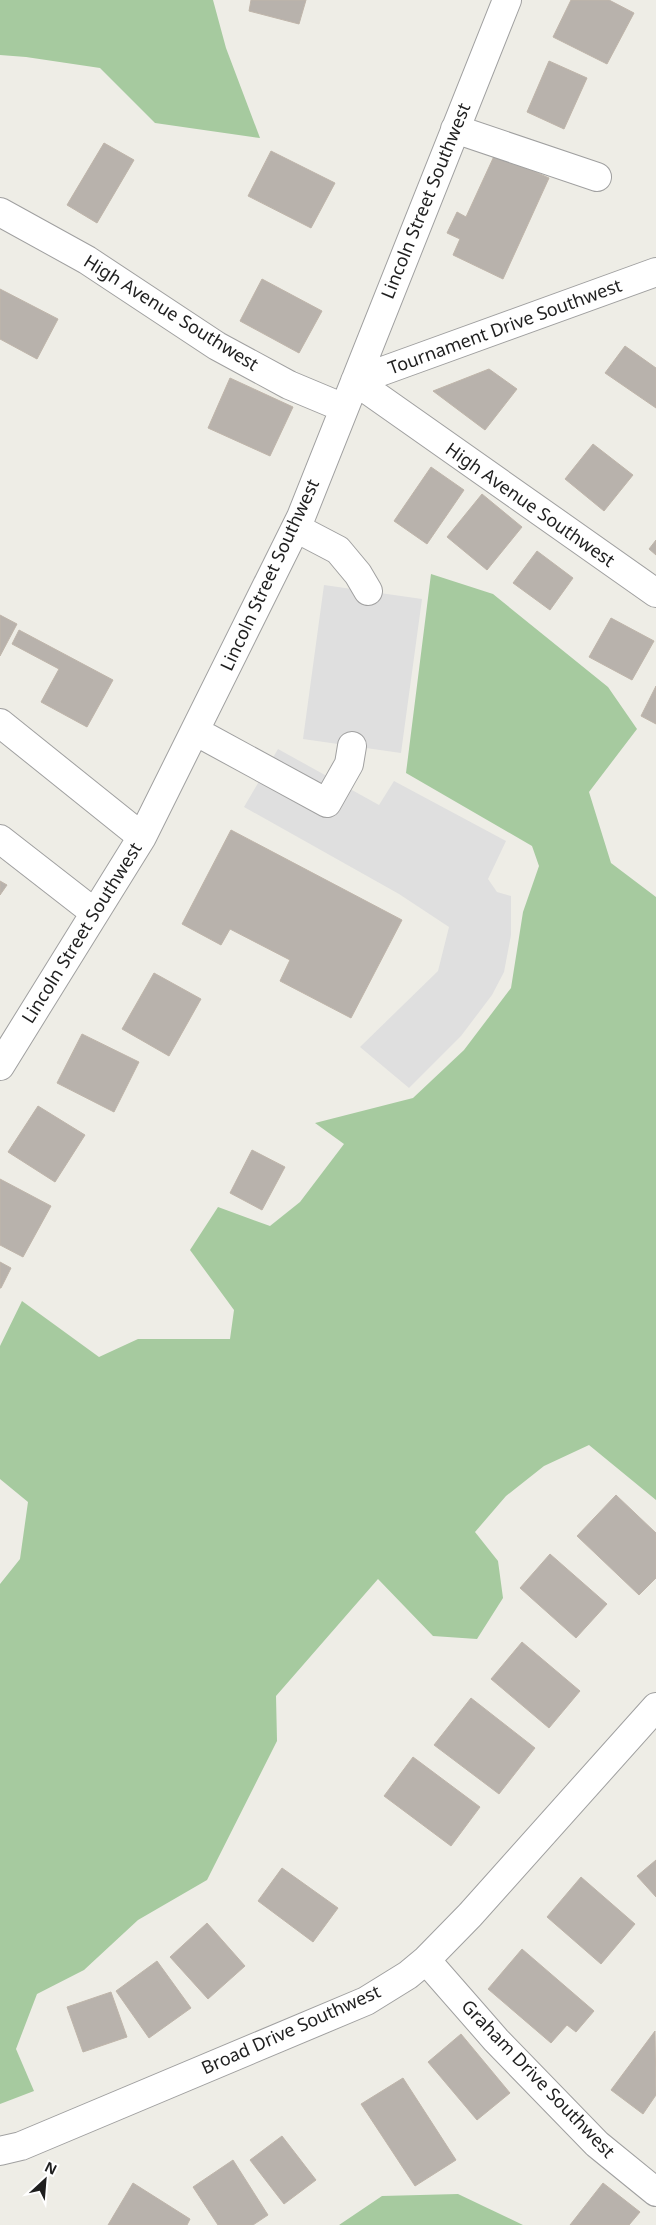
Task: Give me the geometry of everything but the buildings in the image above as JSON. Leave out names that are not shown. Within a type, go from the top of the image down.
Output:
[{"type":"street","name":"Lincoln Street Southwest","points":[[0,1066],[142,837],[296,528],[507,0]]},
{"type":"street","points":[[456,129],[597,178]]},
{"type":"street","name":"High Avenue Southwest","points":[[0,212],[86,260],[218,346],[289,385],[344,408]]},
{"type":"street","name":"Tournament Drive Southwest","points":[[355,381],[656,272]]},
{"type":"street","name":"High Avenue Southwest","points":[[355,381],[656,593]]},
{"type":"street","points":[[296,528],[338,550],[358,574],[368,591]]},
{"type":"street","points":[[0,723],[142,837]]},
{"type":"street","points":[[195,731],[327,804],[349,764],[352,746]]},
{"type":"street","points":[[0,839],[95,913]]},
{"type":"street","name":"Broad Drive Southwest","points":[[0,2151],[21,2146],[366,2001],[408,1976],[476,1908],[656,1707]]},
{"type":"street","name":"Graham Drive Southwest","points":[[426,1960],[496,2040],[596,2144],[656,2192]]},
{"type":"green space","points":[[0,0],[213,0],[226,48],[260,138],[155,123],[100,68],[0,55]]},
{"type":"green space","points":[[431,574],[493,594],[608,687],[637,729],[589,792],[611,863],[656,897],[656,1500],[589,1445],[544,1466],[506,1496],[475,1532],[498,1561],[503,1598],[477,1639],[433,1636],[378,1579],[276,1696],[277,1741],[207,1880],[138,1920],[84,1970],[37,1994],[16,2049],[34,2091],[0,2104],[0,1584],[20,1559],[28,1502],[0,1479],[0,1346],[22,1301],[99,1357],[138,1339],[230,1339],[234,1310],[190,1250],[218,1207],[270,1226],[300,1202],[344,1144],[315,1123],[413,1098],[464,1050],[511,988],[523,912],[539,866],[532,846],[406,773]]},
{"type":"green space","points":[[458,2194],[523,2225],[339,2225],[382,2196]]},
{"type":"shaded area","points":[[324,585],[422,599],[401,753],[303,739]]},
{"type":"shaded area","points":[[278,749],[379,805],[394,781],[506,841],[488,879],[497,892],[511,896],[511,935],[504,972],[492,995],[461,1036],[409,1088],[360,1047],[438,971],[449,927],[399,894],[244,807]]}]
